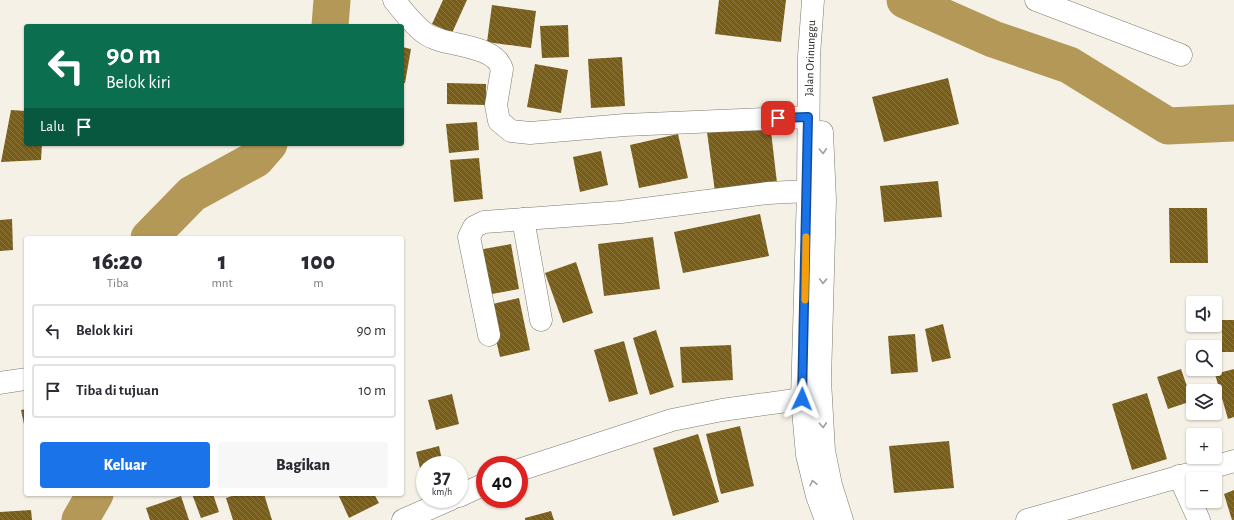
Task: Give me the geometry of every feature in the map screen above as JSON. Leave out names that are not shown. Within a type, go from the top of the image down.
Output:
[{"type":"street","points":[[394,0],[426,34],[486,53],[496,59],[502,68],[496,104],[499,121],[511,131],[530,132],[625,125],[808,117]]},
{"type":"street","name":"Jalan Orinunggu","points":[[812,0],[809,56],[808,191],[802,399],[807,455],[817,496],[826,520]]},
{"type":"street","name":"Jalan Orinunggu","points":[[822,0],[820,99],[826,200],[820,380],[824,451],[831,485],[842,520]]},
{"type":"street","points":[[1036,0],[1181,55]]},
{"type":"street","points":[[489,335],[469,237],[474,227],[484,222],[621,212],[768,193],[808,191]]},
{"type":"street","points":[[523,219],[541,320]]},
{"type":"street","points":[[0,383],[24,379]]},
{"type":"street","points":[[528,467],[672,420],[722,410],[802,399]]},
{"type":"street","points":[[1027,520],[1234,461]]},
{"type":"street","points":[[1179,476],[1199,520]]},
{"type":"street","points":[[403,520],[430,508]]},
{"type":"building","points":[[443,0],[467,0],[452,33],[432,24]]},
{"type":"building","points":[[719,0],[786,0],[781,42],[715,34]]},
{"type":"building","points":[[492,5],[536,11],[531,48],[487,42]]},
{"type":"building","points":[[568,25],[569,57],[542,58],[540,26]]},
{"type":"building","points":[[404,47],[411,49],[404,83]]},
{"type":"building","points":[[622,57],[625,106],[591,108],[588,59]]},
{"type":"building","points":[[535,64],[568,70],[561,113],[527,107]]},
{"type":"building","points":[[948,78],[959,124],[884,142],[872,97]]},
{"type":"building","points":[[447,83],[486,84],[486,105],[447,104]]},
{"type":"building","points":[[11,110],[24,111],[24,146],[42,146],[41,160],[1,162]]},
{"type":"building","points":[[477,122],[479,150],[449,153],[446,124]]},
{"type":"building","points":[[770,123],[777,183],[715,192],[707,132]]},
{"type":"building","points":[[678,134],[688,178],[639,188],[630,145]]},
{"type":"building","points":[[601,151],[608,185],[580,192],[573,157]]},
{"type":"building","points":[[479,158],[483,199],[454,202],[450,160]]},
{"type":"building","points":[[938,181],[942,217],[884,222],[880,186]]},
{"type":"building","points":[[1169,208],[1207,208],[1208,263],[1170,263]]},
{"type":"building","points":[[760,214],[769,256],[683,273],[674,232]]},
{"type":"building","points":[[12,219],[13,250],[0,251],[0,220]]},
{"type":"building","points":[[653,237],[660,289],[604,296],[598,244]]},
{"type":"building","points":[[511,244],[519,289],[486,295],[478,250]]},
{"type":"building","points":[[576,262],[593,313],[563,323],[545,273]]},
{"type":"building","points":[[519,298],[530,350],[500,357],[488,305]]},
{"type":"building","points":[[1222,320],[1234,320],[1234,352],[1222,352]]},
{"type":"building","points":[[943,324],[951,358],[932,362],[925,329]]},
{"type":"building","points":[[656,330],[674,387],[650,395],[633,338]]},
{"type":"building","points":[[915,334],[918,372],[891,374],[888,336]]},
{"type":"building","points":[[624,341],[638,394],[609,402],[594,350]]},
{"type":"building","points":[[731,345],[733,380],[682,383],[680,347]]},
{"type":"building","points":[[1181,369],[1186,384],[1186,403],[1168,409],[1157,377]]},
{"type":"building","points":[[1234,369],[1234,417],[1228,419],[1222,398],[1222,384],[1218,384],[1216,376],[1222,376],[1222,372]]},
{"type":"building","points":[[1147,393],[1167,459],[1132,470],[1112,404]]},
{"type":"building","points":[[452,394],[459,424],[436,430],[428,400]]},
{"type":"building","points":[[24,409],[24,424],[21,410]]},
{"type":"building","points":[[740,426],[754,486],[721,494],[706,434]]},
{"type":"building","points":[[698,434],[719,502],[673,516],[653,448]]},
{"type":"building","points":[[949,441],[954,488],[894,493],[889,446]]},
{"type":"building","points":[[439,446],[441,456],[417,456],[416,452]]},
{"type":"building","points":[[1234,490],[1234,520],[1232,520],[1224,494]]},
{"type":"building","points":[[181,496],[189,520],[150,520],[146,508]]},
{"type":"building","points":[[193,496],[214,496],[219,512],[201,518]]},
{"type":"building","points":[[232,496],[265,496],[272,520],[233,520],[226,498]]},
{"type":"building","points":[[339,496],[375,496],[379,503],[349,518]]},
{"type":"building","points":[[31,510],[32,520],[0,520],[0,512]]},
{"type":"building","points":[[551,511],[554,520],[525,520],[525,518]]},
{"type":"waterway","points":[[330,24],[332,0]]},
{"type":"waterway","points":[[905,0],[993,39],[1069,65],[1168,126],[1234,123]]},
{"type":"waterway","points":[[151,236],[192,194],[256,159],[267,146]]},
{"type":"waterway","points":[[80,520],[94,496]]},
{"type":"slow traffic","points":[[805,300],[806,237]]},
{"type":"route","points":[[778,118],[808,117],[808,191],[802,399]]}]
